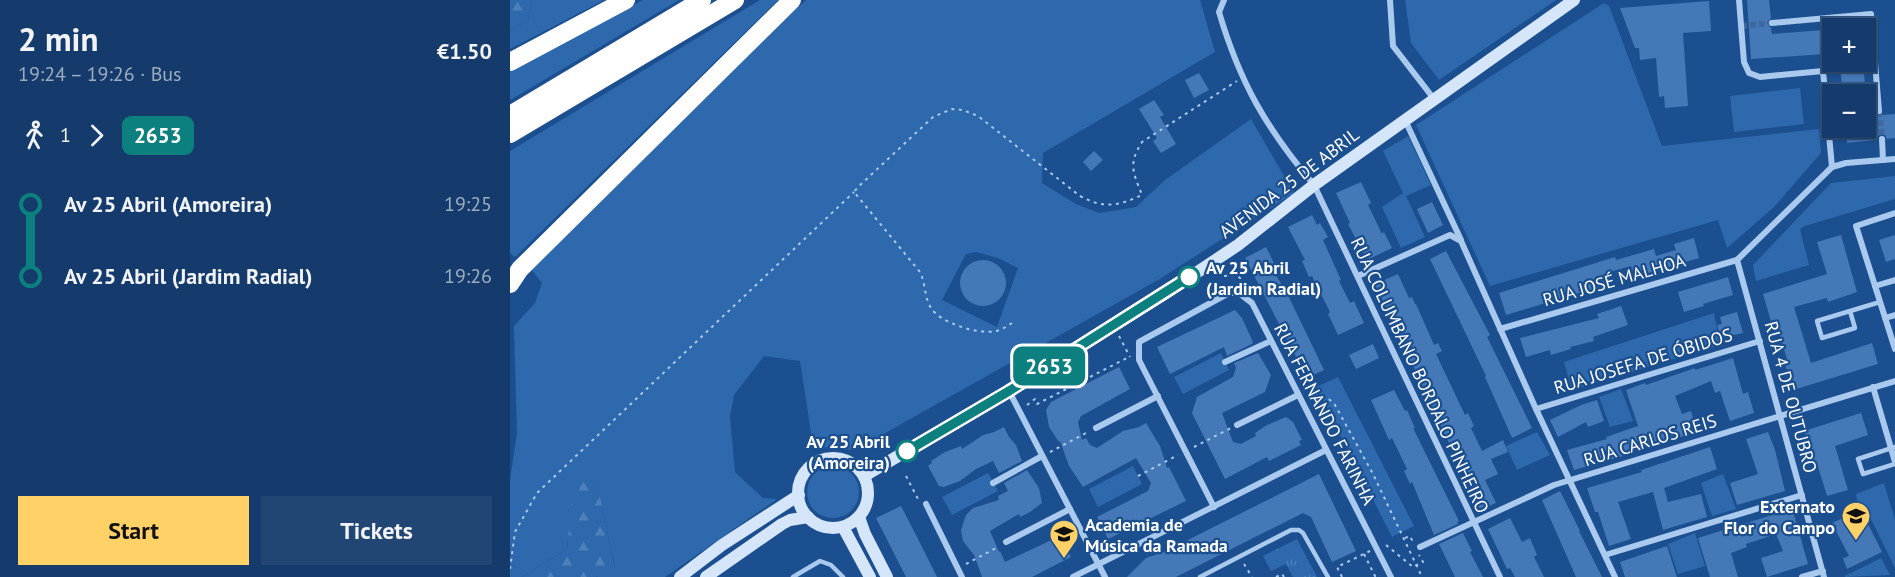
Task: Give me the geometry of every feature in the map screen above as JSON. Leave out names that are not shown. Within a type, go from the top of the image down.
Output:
[{"type":"highway","points":[[510,62],[626,0]]},
{"type":"highway","points":[[510,115],[702,0]]},
{"type":"highway","points":[[510,134],[735,0]]},
{"type":"highway","points":[[510,284],[520,269],[792,0]]},
{"type":"street","name":"RUA COLUMBANO BORDALO PINHEIRO","points":[[1224,0],[1218,12],[1242,78],[1275,135],[1314,185],[1500,577]]},
{"type":"street","points":[[1390,0],[1393,46],[1434,99]]},
{"type":"street","name":"AVENIDA 25 DE ABRIL","points":[[864,476],[1009,391],[1212,262],[1314,185],[1574,0]]},
{"type":"street","points":[[1739,0],[1744,62],[1749,73],[1760,77],[1823,71],[1832,167]]},
{"type":"street","points":[[1772,23],[1871,14],[1879,111]]},
{"type":"street","points":[[1405,120],[1615,577]]},
{"type":"street","points":[[1882,140],[1883,160]]},
{"type":"street","points":[[1737,260],[1832,167],[1846,163],[1895,159]]},
{"type":"street","points":[[1895,213],[1856,226],[1895,349]]},
{"type":"street","points":[[1358,276],[1450,235],[1461,241]]},
{"type":"street","name":"RUA JOSÉ MALHOA","points":[[1500,329],[1737,260]]},
{"type":"street","name":"RUA 4 DE OUTUBRO","points":[[1737,260],[1824,574]]},
{"type":"street","points":[[1875,286],[1895,280]]},
{"type":"street","points":[[1214,507],[1139,360],[1139,342],[1229,293],[1239,293]]},
{"type":"street","name":"RUA FERNANDO FARINHA","points":[[1239,293],[1252,303],[1391,577]]},
{"type":"street","points":[[1885,318],[1895,315]]},
{"type":"street","points":[[1225,362],[1271,341]]},
{"type":"street","name":"RUA JOSEFA DE ÓBIDOS","points":[[1536,409],[1760,341]]},
{"type":"street","name":"RUA CARLOS REIS","points":[[1420,547],[1554,484],[1895,381]]},
{"type":"street","points":[[1873,387],[1893,448],[1895,463]]},
{"type":"street","points":[[1009,391],[1105,577]]},
{"type":"street","points":[[1237,425],[1298,395]]},
{"type":"street","points":[[1096,428],[1158,396]]},
{"type":"street","points":[[1072,577],[1326,450]]},
{"type":"street","points":[[993,483],[1042,456]]},
{"type":"street","points":[[823,459],[846,460],[856,466],[864,476],[868,486],[868,497],[859,517],[843,526],[824,527],[808,517],[799,495],[800,483],[813,464],[823,459]]},
{"type":"street","points":[[680,577],[722,545],[799,495]]},
{"type":"street","points":[[1605,555],[1802,495]]},
{"type":"street","points":[[922,502],[963,577]]},
{"type":"street","points":[[1006,542],[1070,509]]},
{"type":"street","points":[[706,577],[782,524],[808,517]]},
{"type":"street","points":[[859,517],[887,577]]},
{"type":"street","points":[[843,526],[870,577]]},
{"type":"street","points":[[1802,577],[1824,574]]},
{"type":"lane","points":[[1850,311],[1855,328],[1822,338],[1817,321],[1850,311],[1880,302]]},
{"type":"lane","points":[[1893,448],[1858,459],[1863,474],[1895,463]]},
{"type":"lane","points":[[1200,577],[1291,530],[1299,530],[1328,577]]},
{"type":"lane","points":[[793,577],[820,561],[831,565],[843,577]]},
{"type":"path","points":[[510,569],[515,532],[537,493],[933,117],[952,109],[963,110],[978,116],[1080,196],[1095,205],[1110,206],[1142,195],[1134,172],[1134,155],[1142,142],[1242,78]]},
{"type":"path","points":[[854,192],[920,272],[925,282],[927,301],[932,311],[940,318],[957,326],[993,332],[1012,323]]},
{"type":"path","points":[[1212,262],[1223,276],[1236,275],[1240,278],[1239,293]]},
{"type":"path","points":[[1112,326],[1127,349]]},
{"type":"path","points":[[1019,410],[1035,399],[1037,404],[1129,357]]},
{"type":"path","points":[[1298,395],[1319,395],[1332,402],[1354,439],[1422,577]]},
{"type":"path","points":[[1138,476],[1237,425]]},
{"type":"path","points":[[1042,456],[1096,428]]},
{"type":"path","points":[[906,476],[922,502]]},
{"type":"path","points":[[1404,539],[1410,536]]},
{"type":"path","points":[[958,568],[1006,542]]},
{"type":"path","points":[[1384,544],[1413,567],[1423,562]]},
{"type":"path","points":[[1342,577],[1337,567],[1364,554],[1375,576],[1372,577]]},
{"type":"path","points":[[1240,556],[1252,577]]},
{"type":"path","points":[[1276,577],[1282,574],[1284,577]]},
{"type":"green space","points":[[510,0],[531,0],[528,20],[510,31]]},
{"type":"green space","points":[[531,0],[604,0],[510,49],[510,31],[528,20]]},
{"type":"green space","points":[[643,0],[679,0],[510,100],[510,71]]},
{"type":"green space","points":[[760,0],[778,0],[515,257],[510,253],[510,151]]},
{"type":"green space","points":[[806,0],[1200,0],[1215,52],[1043,153],[1042,183],[1076,204],[1099,213],[1136,207],[1165,180],[1251,119],[1294,193],[1158,280],[855,450],[813,446],[800,361],[764,356],[734,395],[730,416],[735,472],[763,498],[777,499],[665,577],[596,577],[615,568],[597,482],[574,482],[567,549],[522,577],[510,577],[510,480],[517,433],[514,326],[535,303],[542,283],[531,269],[760,42]],"holes":[[[976,252],[998,258],[1018,268],[997,327],[942,300],[966,254]]]},
{"type":"green space","points":[[1405,0],[1556,0],[1439,80],[1411,43]]},
{"type":"green space","points":[[1604,3],[1609,6],[1662,146],[1819,129],[1821,153],[1774,207],[1727,248],[1718,220],[1490,286],[1416,125]]},
{"type":"green space","points":[[1800,88],[1804,124],[1734,132],[1730,96]]},
{"type":"green space","points":[[1408,136],[1431,185],[1406,196],[1425,237],[1401,248],[1382,207],[1403,193],[1383,151]]},
{"type":"green space","points":[[1895,176],[1895,199],[1800,229],[1809,265],[1756,281],[1753,265],[1831,183]]},
{"type":"green space","points":[[1714,313],[1720,345],[1572,390],[1564,362]]},
{"type":"green space","points":[[1221,353],[1229,370],[1183,394],[1174,377]]},
{"type":"green space","points":[[1338,377],[1414,526],[1392,537],[1316,387]]},
{"type":"green space","points":[[1621,389],[1633,421],[1610,427],[1599,397]]},
{"type":"green space","points":[[1537,432],[1550,455],[1517,470],[1506,446]]},
{"type":"green space","points":[[828,466],[838,466],[852,473],[859,492],[852,511],[838,518],[828,518],[818,514],[811,507],[807,497],[807,487],[811,477],[818,470]]},
{"type":"green space","points":[[1133,466],[1142,484],[1098,507],[1089,489]]},
{"type":"green space","points":[[988,473],[998,491],[952,515],[942,497]]},
{"type":"green space","points":[[1723,474],[1736,509],[1712,516],[1701,483]]},
{"type":"green space","points":[[597,481],[615,569],[596,577],[522,577],[567,549],[573,482]]},
{"type":"green space","points":[[1884,483],[1895,520],[1895,568],[1864,505],[1858,503],[1856,494]]},
{"type":"green space","points":[[1695,533],[1705,566],[1678,574],[1668,544]]},
{"type":"green space","points":[[1297,539],[1317,577],[1293,577],[1286,564],[1271,571],[1263,556]]},
{"type":"green space","points":[[1881,558],[1890,575],[1845,577],[1845,576]]},
{"type":"building","points":[[1747,0],[1769,0],[1771,18],[1767,23],[1772,34],[1822,30],[1822,54],[1751,59]]},
{"type":"building","points":[[1709,1],[1711,31],[1683,33],[1688,106],[1665,108],[1664,96],[1659,97],[1656,58],[1640,60],[1639,48],[1635,48],[1620,8]]},
{"type":"building","points":[[1841,72],[1864,72],[1865,84],[1842,84]]},
{"type":"building","points":[[1199,73],[1209,90],[1194,98],[1185,80]]},
{"type":"building","points":[[1154,100],[1164,115],[1160,117],[1176,144],[1161,153],[1153,141],[1157,138],[1139,109]]},
{"type":"building","points":[[1895,114],[1895,138],[1887,139],[1881,134],[1877,140],[1847,143],[1847,138],[1876,138],[1876,115]]},
{"type":"building","points":[[1094,151],[1103,160],[1091,171],[1083,162]]},
{"type":"building","points":[[1361,182],[1371,203],[1368,205],[1382,234],[1384,232],[1392,248],[1367,260],[1348,224],[1350,223],[1336,193]]},
{"type":"building","points":[[1432,202],[1443,225],[1428,233],[1417,209]]},
{"type":"building","points":[[1312,215],[1317,225],[1320,223],[1328,237],[1323,240],[1341,280],[1339,281],[1350,303],[1354,301],[1364,323],[1338,335],[1328,314],[1330,312],[1312,276],[1309,277],[1302,261],[1305,260],[1288,227]]},
{"type":"building","points":[[1841,235],[1857,292],[1828,302],[1827,298],[1794,307],[1811,363],[1872,343],[1878,364],[1793,390],[1784,360],[1787,359],[1776,324],[1772,325],[1763,294],[1827,274],[1817,242]]},
{"type":"building","points":[[1895,235],[1895,259],[1886,262],[1879,240]]},
{"type":"building","points":[[1694,238],[1699,258],[1635,277],[1631,266],[1606,273],[1609,284],[1506,315],[1499,293],[1615,257],[1616,260],[1654,249],[1656,256],[1676,250],[1674,244]]},
{"type":"building","points":[[1266,247],[1276,267],[1272,269],[1286,291],[1324,370],[1307,378],[1245,258]]},
{"type":"building","points":[[1446,251],[1490,335],[1487,337],[1532,428],[1512,438],[1486,376],[1430,259]]},
{"type":"building","points":[[983,260],[999,267],[1006,283],[999,299],[983,306],[967,299],[960,283],[967,267]]},
{"type":"building","points":[[1398,274],[1409,298],[1412,297],[1416,304],[1434,345],[1438,343],[1442,351],[1436,354],[1465,415],[1468,413],[1474,426],[1471,428],[1482,451],[1503,440],[1508,452],[1491,459],[1498,474],[1485,480],[1496,503],[1480,510],[1413,365],[1411,366],[1406,354],[1408,353],[1375,284]]},
{"type":"building","points":[[1728,277],[1733,295],[1684,312],[1678,292]]},
{"type":"building","points":[[1621,306],[1628,325],[1593,337],[1594,341],[1570,347],[1571,349],[1551,355],[1550,350],[1526,357],[1520,338],[1599,318],[1597,314]]},
{"type":"building","points":[[1235,310],[1242,318],[1252,344],[1227,356],[1224,347],[1170,374],[1157,347]]},
{"type":"building","points":[[1737,312],[1743,333],[1721,338],[1717,325],[1722,324],[1720,317]]},
{"type":"building","points":[[1373,344],[1379,358],[1356,369],[1349,355]]},
{"type":"building","points":[[1258,353],[1271,375],[1265,392],[1222,413],[1233,442],[1241,444],[1256,436],[1255,433],[1267,425],[1286,417],[1293,422],[1302,440],[1299,441],[1301,445],[1269,461],[1267,457],[1225,479],[1192,413],[1197,397],[1233,377],[1236,368],[1234,363]]},
{"type":"building","points":[[1733,358],[1743,394],[1748,392],[1754,413],[1730,421],[1720,391],[1715,393],[1711,381],[1675,396],[1682,414],[1691,411],[1697,432],[1655,445],[1654,443],[1622,454],[1623,456],[1574,470],[1567,450],[1607,439],[1606,437],[1638,426],[1626,390]]},
{"type":"building","points":[[1119,367],[1130,389],[1081,416],[1078,422],[1082,440],[1086,438],[1090,445],[1097,448],[1123,431],[1146,423],[1160,446],[1167,468],[1169,467],[1186,501],[1108,539],[1097,517],[1148,491],[1151,483],[1136,458],[1083,487],[1069,466],[1060,441],[1049,427],[1046,410],[1051,402]]},
{"type":"building","points":[[1394,390],[1405,411],[1407,410],[1415,428],[1413,428],[1459,521],[1458,524],[1434,535],[1412,482],[1410,484],[1404,471],[1407,469],[1392,438],[1389,440],[1371,400]]},
{"type":"building","points":[[1597,400],[1604,421],[1588,427],[1586,422],[1558,437],[1550,420]]},
{"type":"building","points":[[1861,413],[1868,435],[1835,446],[1848,490],[1827,496],[1816,460],[1812,461],[1804,431]]},
{"type":"building","points":[[1004,427],[1016,445],[1022,461],[999,473],[993,461],[976,469],[960,481],[944,487],[939,486],[928,466],[932,463],[931,461],[945,452],[961,446],[962,449],[983,435]]},
{"type":"building","points":[[1768,432],[1785,491],[1737,505],[1730,483],[1758,474],[1746,439]]},
{"type":"building","points":[[1710,447],[1717,469],[1664,488],[1668,502],[1701,494],[1707,517],[1663,530],[1653,492],[1618,502],[1631,539],[1609,546],[1587,488],[1642,472],[1641,470]]},
{"type":"building","points":[[1027,470],[1039,488],[1042,503],[1030,512],[1020,517],[1019,514],[990,531],[999,552],[1005,562],[1060,536],[1071,557],[1032,577],[982,577],[974,555],[963,541],[961,530],[966,515],[973,508],[999,500],[998,496],[1008,491],[1004,483]]},
{"type":"building","points":[[1319,474],[1356,551],[1332,562],[1311,517],[1303,513],[1176,577],[1127,577],[1146,558],[1164,552]]},
{"type":"building","points":[[1560,491],[1602,577],[1576,577],[1542,500]]},
{"type":"building","points":[[901,506],[937,577],[906,577],[876,518]]},
{"type":"building","points":[[1861,510],[1882,552],[1847,569],[1843,558],[1849,556],[1832,523]]},
{"type":"building","points":[[1793,511],[1808,564],[1767,577],[1761,558],[1783,551],[1776,534],[1746,544],[1747,547],[1731,553],[1738,577],[1710,577],[1698,538]]},
{"type":"building","points":[[1510,518],[1522,542],[1530,538],[1537,555],[1534,557],[1544,577],[1515,577],[1510,568],[1507,569],[1488,529]]},
{"type":"building","points":[[1463,533],[1483,577],[1455,577],[1439,544]]},
{"type":"building","points":[[1667,546],[1677,577],[1625,577],[1620,562]]},
{"type":"tunnel","points":[[1741,26],[1772,23]]},
{"type":"tunnel","points":[[1879,111],[1882,139]]},
{"type":"bus line","name":"2653","points":[[907,451],[1009,391],[1189,277]]},
{"type":"place","name":"Av 25 Abril (Jardim Radial)","points":[[1189,277]]},
{"type":"place","name":"Av 25 Abril (Amoreira)","points":[[907,451]]},
{"type":"place","name":"Externato Flor do Campo","points":[[1856,542]]},
{"type":"place","name":"Academia de Música da Ramada","points":[[1064,560]]}]
